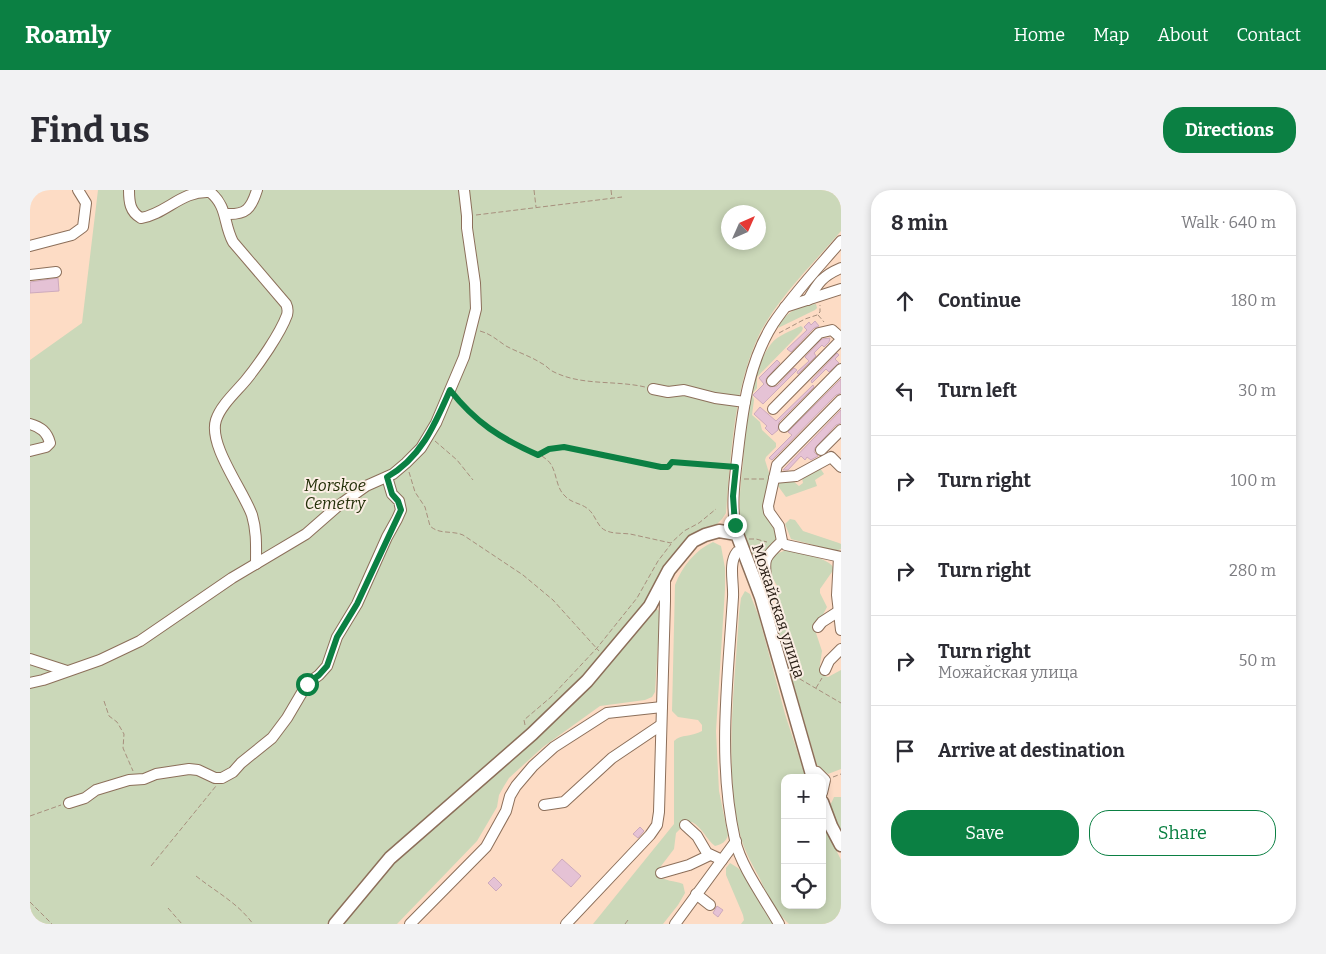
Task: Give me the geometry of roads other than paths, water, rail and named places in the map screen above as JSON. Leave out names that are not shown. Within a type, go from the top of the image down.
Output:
[{"type":"main road","points":[[335,924],[390,858],[565,704],[607,658],[650,606],[668,570],[693,541],[719,531],[740,542]]},
{"type":"main road","name":"Можайская улица","points":[[740,542],[761,597],[812,774]]},
{"type":"main road","points":[[826,813],[841,845]]},
{"type":"street","points":[[30,246],[72,235],[84,227],[86,203],[78,190]]},
{"type":"street","points":[[129,190],[132,210],[141,218],[154,213],[187,194],[198,190],[210,192],[226,214],[227,231],[233,242],[286,304],[288,309],[279,331],[216,421],[217,443],[251,513],[257,537],[256,564]]},
{"type":"street","points":[[226,214],[235,215],[245,212],[250,208],[257,190]]},
{"type":"street","points":[[30,683],[100,660],[140,641],[191,605],[306,534],[338,506],[366,486],[387,477],[406,464],[421,448],[429,436],[464,357],[476,309],[475,283],[464,190]]},
{"type":"street","name":"Можайская улица","points":[[740,542],[734,517],[735,479],[750,377],[765,340],[785,307],[841,242]]},
{"type":"street","points":[[808,300],[825,276],[841,268]]},
{"type":"street","points":[[30,275],[56,272]]},
{"type":"street","points":[[785,307],[841,289]]},
{"type":"street","points":[[772,381],[819,333],[832,330],[841,339],[773,409]]},
{"type":"street","points":[[784,426],[841,369]]},
{"type":"street","points":[[653,389],[668,392],[684,390],[715,398],[745,402]]},
{"type":"street","points":[[782,545],[782,532],[769,512],[768,506],[777,465],[841,400]]},
{"type":"street","points":[[30,424],[38,426],[48,434],[50,443],[46,447],[30,451]]},
{"type":"street","points":[[821,450],[841,430]]},
{"type":"street","points":[[774,478],[796,476],[829,457],[834,458],[841,467]]},
{"type":"street","points":[[69,803],[76,802],[96,790],[156,774],[189,769],[198,770],[215,778],[222,778],[233,772],[241,763],[272,738],[287,718],[307,684],[327,666],[337,637],[357,604],[401,510],[398,501],[392,494],[387,477]]},
{"type":"street","points":[[740,542],[733,560],[734,589],[724,730],[727,791],[736,841],[741,856],[779,924]]},
{"type":"street","points":[[761,597],[767,588],[764,563],[768,555],[782,545],[840,557],[837,587],[841,630]]},
{"type":"street","points":[[566,924],[655,828],[658,818],[665,579]]},
{"type":"street","points":[[818,627],[822,622],[839,611]]},
{"type":"street","points":[[825,670],[829,661],[841,649]]},
{"type":"street","points":[[30,659],[67,671]]},
{"type":"street","points":[[410,924],[486,847],[506,811],[510,796],[516,786],[533,766],[554,747],[607,712],[662,707]]},
{"type":"street","points":[[544,805],[564,802],[612,758],[662,725]]},
{"type":"street","points":[[685,825],[693,832],[704,850],[722,860]]},
{"type":"street","points":[[680,920],[696,894],[736,841]]},
{"type":"street","points":[[661,873],[689,865],[710,855]]},
{"type":"street","points":[[696,894],[710,905]]},
{"type":"park label","name":"Morskoe Cemetry","points":[[335,494]]}]
